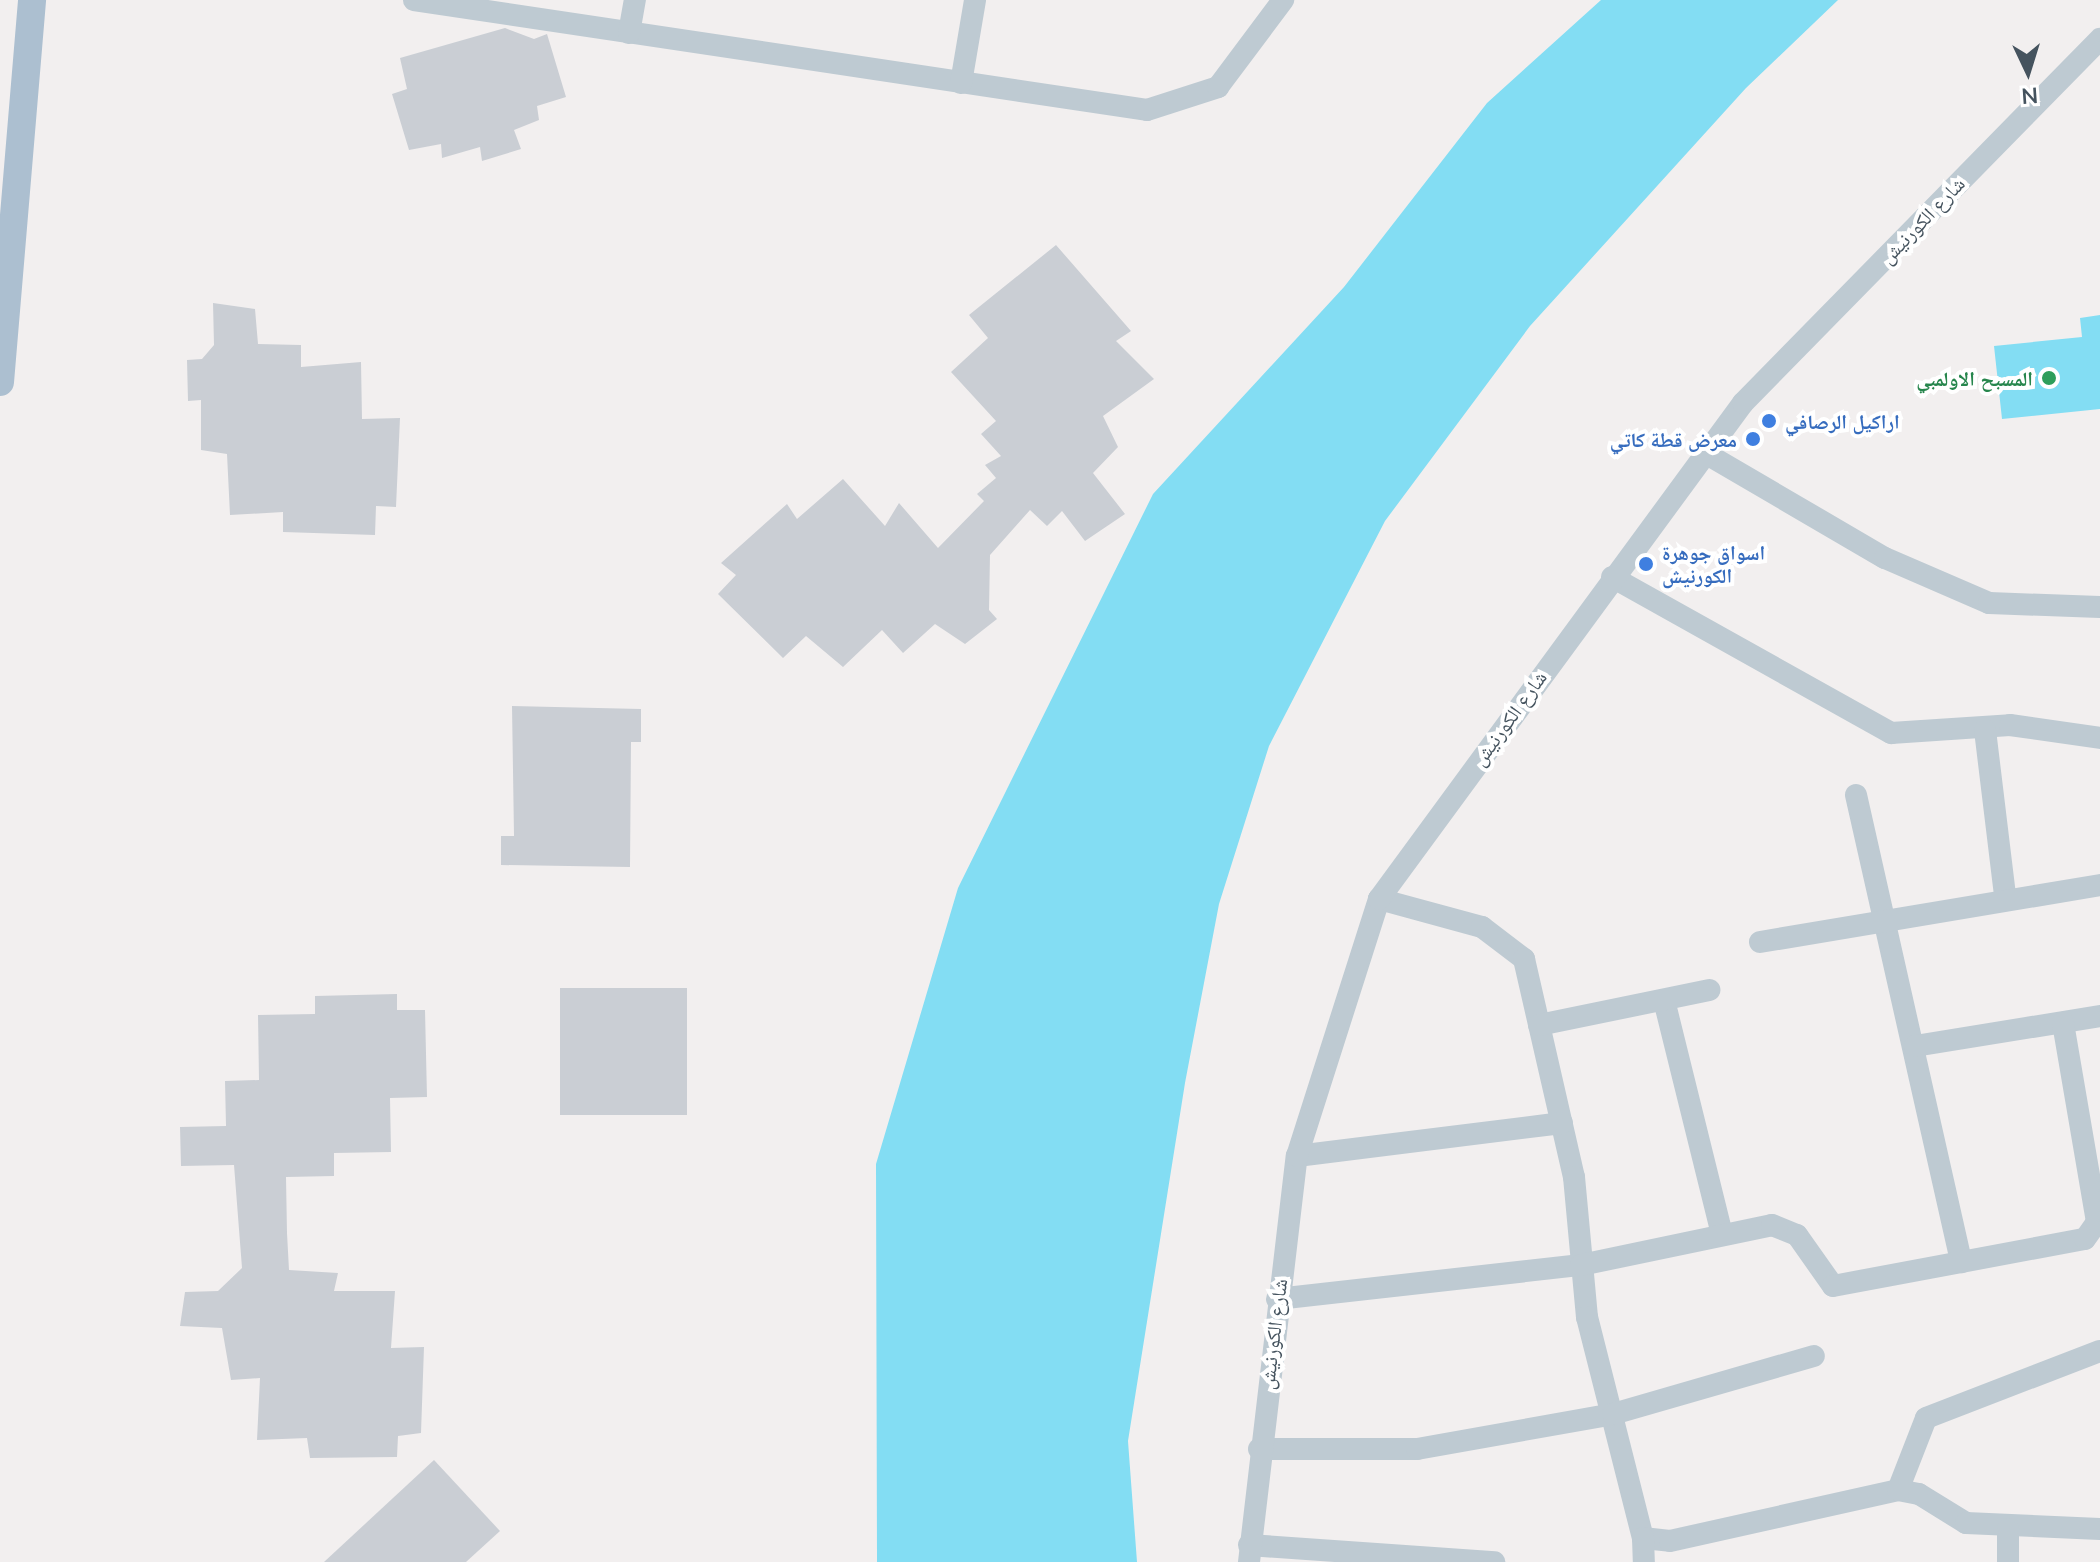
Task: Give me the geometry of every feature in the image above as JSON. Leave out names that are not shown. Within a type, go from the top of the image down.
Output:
[{"type":"main road","points":[[0,382],[32,0]]},
{"type":"street","points":[[414,0],[1147,110],[1184,103],[1218,87],[1283,0]]},
{"type":"street","points":[[629,33],[635,0]]},
{"type":"street","points":[[961,83],[975,0]]},
{"type":"street","name":"شارع الكورنيش","points":[[1249,1553],[1277,1299],[1297,1156],[1379,899],[1612,577],[1743,403],[2100,39]]},
{"type":"street","points":[[1705,453],[1871,550],[1989,603],[2100,607]]},
{"type":"street","points":[[1612,577],[1891,733],[1985,730],[2010,725],[2100,738]]},
{"type":"street","points":[[1985,730],[2005,896]]},
{"type":"street","points":[[1856,795],[1915,1046],[1961,1262]]},
{"type":"street","points":[[1760,942],[2005,896],[2100,885]]},
{"type":"street","points":[[1379,899],[1482,927],[1509,942],[1524,959],[1562,1123],[1581,1265],[1643,1538],[1644,1562]]},
{"type":"street","points":[[1539,1025],[1709,990]]},
{"type":"street","points":[[1664,1000],[1722,1234]]},
{"type":"street","points":[[1915,1046],[2100,1016]]},
{"type":"street","points":[[1277,1299],[1581,1265],[1722,1234],[1787,1228],[1833,1286],[2096,1233],[2063,1023]]},
{"type":"street","points":[[1297,1156],[1562,1123]]},
{"type":"street","points":[[1898,1490],[1926,1418],[2100,1351]]},
{"type":"street","points":[[1259,1449],[1417,1449],[1613,1414],[1814,1356]]},
{"type":"street","points":[[1643,1538],[1670,1541],[1898,1490],[1919,1494],[1966,1523],[2008,1529],[2100,1529]]},
{"type":"street","points":[[2008,1529],[2008,1562]]},
{"type":"street","points":[[1249,1553],[1494,1562]]},
{"type":"water","points":[[1601,0],[1838,0],[1746,88],[1530,326],[1385,521],[1269,746],[1219,904],[1185,1083],[1128,1441],[1137,1562],[877,1562],[876,1164],[958,888],[1153,494],[1344,287],[1487,103]]},
{"type":"water","name":"المسبح الاولمبي","points":[[2100,315],[2100,409],[2002,419],[1994,346],[2082,337],[2080,318]]},
{"type":"building","points":[[505,28],[534,39],[547,34],[566,97],[537,106],[539,120],[514,130],[521,149],[482,161],[480,147],[442,158],[441,144],[409,150],[392,94],[407,89],[400,58]]},
{"type":"building","points":[[1056,245],[1131,331],[1116,341],[1154,379],[1103,416],[1118,447],[1093,473],[1125,514],[1085,541],[1062,511],[1047,526],[1030,510],[990,555],[989,610],[997,619],[965,644],[935,624],[903,653],[882,630],[843,667],[806,636],[783,658],[718,594],[736,575],[721,563],[787,504],[797,519],[843,479],[885,526],[899,503],[938,548],[984,501],[977,494],[996,478],[985,465],[1001,456],[981,434],[996,421],[951,372],[988,338],[969,315]]},
{"type":"building","points":[[213,303],[255,309],[258,344],[301,345],[301,367],[361,362],[362,419],[400,418],[396,507],[376,506],[375,535],[283,532],[283,512],[230,515],[227,454],[201,450],[201,400],[188,401],[187,360],[202,359],[214,345]]},
{"type":"building","points":[[512,706],[641,709],[641,742],[631,742],[630,867],[501,865],[501,836],[514,836]]},
{"type":"building","points":[[560,988],[687,988],[687,1115],[560,1115]]},
{"type":"building","points":[[397,994],[397,1010],[425,1010],[427,1097],[390,1098],[391,1152],[334,1153],[334,1176],[286,1177],[289,1270],[338,1273],[334,1291],[395,1291],[391,1348],[424,1347],[421,1433],[398,1436],[397,1457],[310,1458],[307,1438],[257,1440],[260,1378],[231,1380],[222,1328],[180,1326],[185,1292],[218,1291],[242,1268],[234,1165],[181,1166],[180,1127],[226,1126],[225,1081],[259,1080],[258,1015],[315,1014],[315,996]]},
{"type":"building","points":[[434,1460],[500,1531],[466,1562],[324,1562]]},
{"type":"place","name":"المسبح الاولمبي","points":[[2049,378]]},
{"type":"place","name":"اراكيل الرصافي","points":[[1769,421]]},
{"type":"place","name":"معرض قطة كاتي","points":[[1753,439]]},
{"type":"place","name":"اسواق جوهرة الكورنيش","points":[[1646,564]]}]
